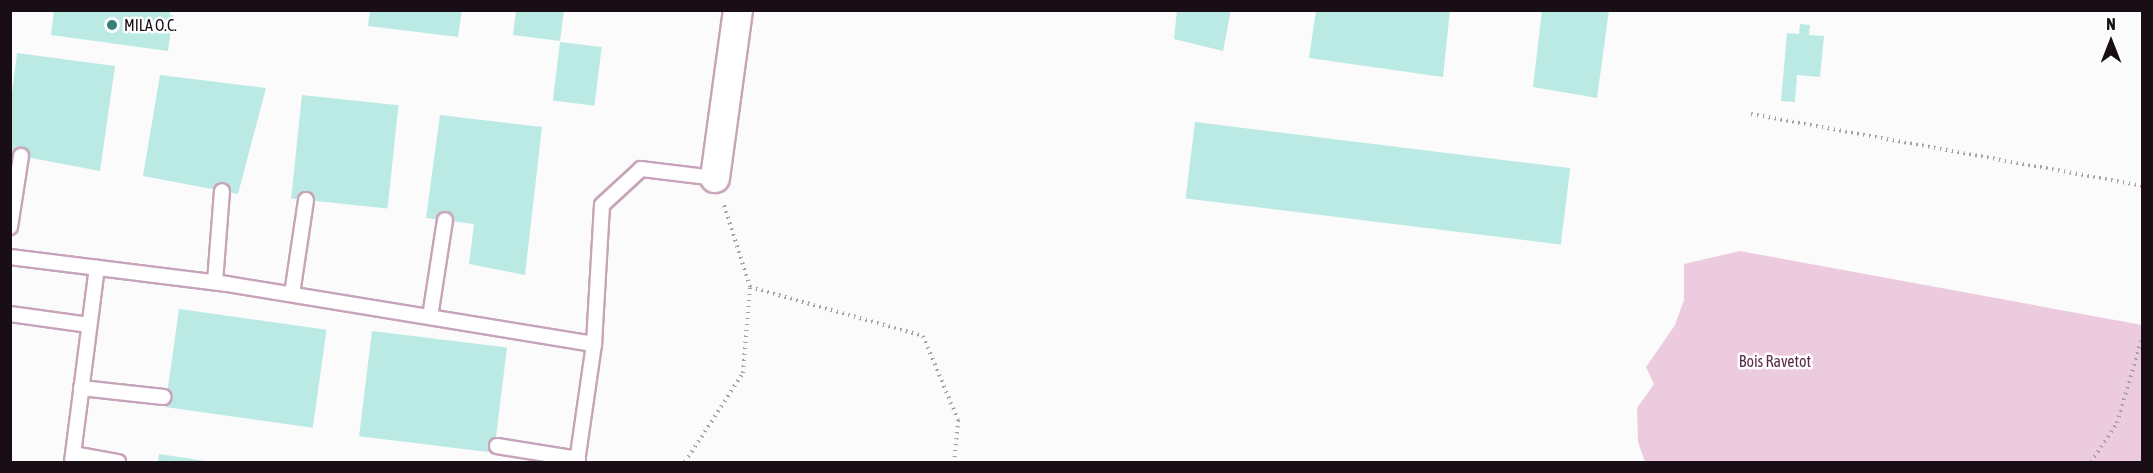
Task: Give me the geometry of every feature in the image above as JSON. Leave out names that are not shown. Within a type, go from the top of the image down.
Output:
[{"type":"street","points":[[715,178],[738,10]]},
{"type":"lane","points":[[10,227],[21,156]]},
{"type":"lane","points":[[497,446],[577,461],[594,344],[602,205],[641,169],[715,178]]},
{"type":"lane","points":[[215,282],[222,190]]},
{"type":"lane","points":[[292,294],[306,200]]},
{"type":"lane","points":[[430,317],[445,220]]},
{"type":"lane","points":[[10,257],[215,282],[594,344]]},
{"type":"lane","points":[[97,268],[72,458],[118,462]]},
{"type":"lane","points":[[10,314],[89,325]]},
{"type":"lane","points":[[81,388],[164,397]]},
{"type":"path","points":[[1751,114],[2142,186]]},
{"type":"path","points":[[686,462],[743,373],[750,287],[715,178]]},
{"type":"path","points":[[750,287],[923,336],[958,420],[954,462]]},
{"type":"path","points":[[2091,462],[2117,423],[2142,338]]},
{"type":"green space","name":"Bois Ravetot","points":[[1740,251],[2142,325],[2142,462],[1645,462],[1638,442],[1637,408],[1654,384],[1646,367],[1675,325],[1684,300],[1684,264]]},
{"type":"building","name":"MILA O.C.","points":[[54,10],[170,10],[170,15],[173,15],[168,51],[51,35]]},
{"type":"building","points":[[370,10],[462,10],[458,37],[368,26]]},
{"type":"building","points":[[516,10],[564,10],[560,41],[513,35]]},
{"type":"building","points":[[1177,10],[1231,10],[1223,51],[1174,39]]},
{"type":"building","points":[[1316,10],[1450,10],[1443,77],[1309,58]]},
{"type":"building","points":[[1542,10],[1609,10],[1597,98],[1533,87]]},
{"type":"building","points":[[1800,24],[1810,25],[1809,35],[1824,36],[1820,77],[1797,75],[1795,102],[1781,101],[1787,33],[1799,34]]},
{"type":"building","points":[[560,42],[602,47],[594,106],[553,101]]},
{"type":"building","points":[[17,53],[115,66],[100,171],[10,154],[10,108]]},
{"type":"building","points":[[160,75],[266,88],[238,194],[143,176]]},
{"type":"building","points":[[302,95],[398,105],[388,209],[291,198]]},
{"type":"building","points":[[440,115],[542,127],[525,275],[469,264],[474,224],[426,218]]},
{"type":"building","points":[[1195,122],[1570,168],[1561,244],[1186,198]]},
{"type":"building","points":[[179,309],[327,330],[313,428],[165,407]]},
{"type":"building","points":[[372,331],[507,348],[494,453],[359,436]]},
{"type":"building","points":[[159,454],[206,461],[206,462],[158,462]]},
{"type":"place","name":"MILA O.C.","points":[[112,25]]}]
